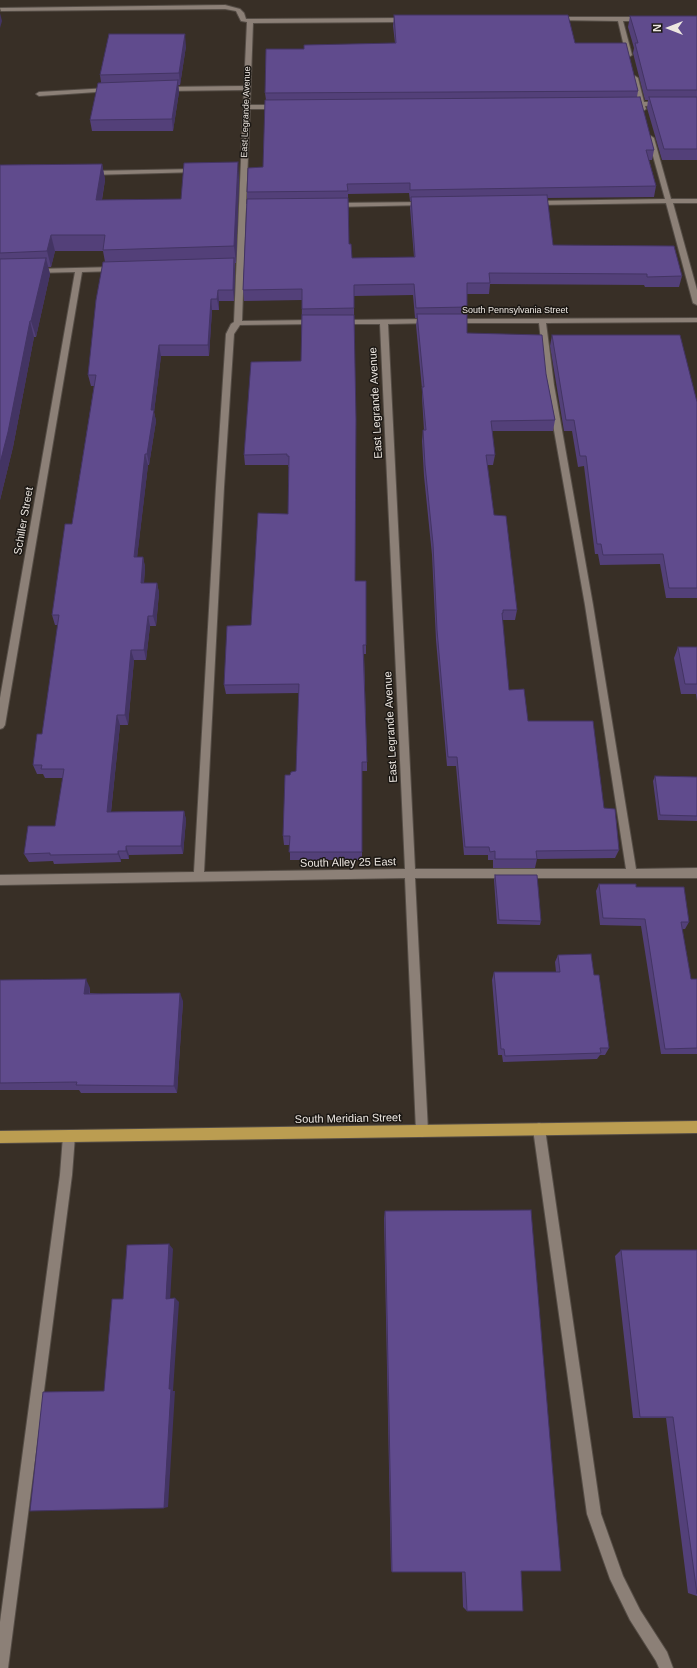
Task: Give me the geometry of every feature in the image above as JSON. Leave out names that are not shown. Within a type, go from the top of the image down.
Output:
[{"type":"main road","name":"South Meridian Street","points":[[0,1136],[697,1127]]},
{"type":"street","name":"East Legrande Avenue","points":[[1,9],[225,7],[238,10],[241,13],[246,21],[247,88],[241,171],[242,206],[237,266],[238,323]]},
{"type":"street","points":[[549,19],[650,19]]},
{"type":"street","points":[[620,19],[632,66]]},
{"type":"street","points":[[246,21],[417,20]]},
{"type":"street","points":[[634,73],[644,113]]},
{"type":"street","points":[[162,89],[247,88]]},
{"type":"street","points":[[40,94],[116,90]]},
{"type":"street","points":[[618,104],[665,104]]},
{"type":"street","points":[[246,107],[283,106]]},
{"type":"street","points":[[648,128],[697,303]]},
{"type":"street","points":[[86,173],[203,171]]},
{"type":"street","points":[[526,203],[697,201]]},
{"type":"street","points":[[328,205],[431,204]]},
{"type":"street","points":[[242,206],[264,206]]},
{"type":"street","points":[[32,271],[119,269]]},
{"type":"street","name":"Schiller Street","points":[[0,725],[79,270]]},
{"type":"street","name":"South Pennsylvania Street","points":[[238,323],[697,320]]},
{"type":"street","points":[[542,321],[550,385],[589,605],[632,874]]},
{"type":"street","name":"East Legrande Avenue","points":[[384,322],[422,1131]]},
{"type":"street","points":[[199,877],[220,486],[230,334],[234,326],[238,323]]},
{"type":"street","name":"South Alley 25 East","points":[[0,880],[410,874],[697,873]]},
{"type":"street","points":[[540,1130],[594,1514],[618,1579],[635,1614],[662,1657],[666,1668]]},
{"type":"street","points":[[1,1668],[66,1175],[69,1136]]},
{"type":"building","points":[[394,15],[568,15],[575,43],[626,43],[638,91],[265,93],[266,49],[304,49],[304,45],[396,43]]},
{"type":"building","points":[[630,16],[697,16],[697,90],[647,90],[635,43],[638,43]]},
{"type":"building","points":[[109,34],[185,34],[179,73],[100,75]]},
{"type":"building","points":[[178,80],[172,119],[90,120],[98,83]]},
{"type":"building","points":[[640,97],[654,150],[646,150],[656,186],[410,190],[410,183],[347,184],[348,191],[247,192],[248,168],[263,167],[265,100]]},
{"type":"building","points":[[649,97],[697,97],[697,149],[664,149]]},
{"type":"building","points":[[238,162],[234,246],[103,250],[105,235],[51,235],[47,251],[0,253],[0,165],[102,164],[96,200],[181,199],[184,163]]},
{"type":"building","points":[[547,195],[553,245],[674,246],[682,276],[647,277],[647,274],[489,273],[490,283],[467,283],[467,307],[416,308],[414,284],[354,285],[354,308],[302,309],[302,289],[243,290],[247,199],[348,198],[349,244],[351,244],[352,258],[415,257],[411,197]]},
{"type":"building","points":[[46,258],[30,321],[8,432],[0,463],[0,259]]},
{"type":"building","points":[[234,258],[233,290],[218,290],[217,299],[211,299],[208,345],[159,345],[151,410],[154,410],[147,454],[145,454],[134,557],[143,557],[141,583],[157,583],[153,616],[148,616],[144,650],[131,650],[125,715],[117,715],[107,812],[184,811],[181,846],[126,846],[126,851],[118,851],[118,854],[24,854],[28,826],[55,826],[64,769],[41,769],[42,765],[33,765],[37,734],[42,734],[59,615],[52,615],[65,524],[72,524],[96,375],[88,375],[96,300],[103,262]]},
{"type":"building","points":[[417,314],[467,314],[467,333],[542,335],[546,374],[555,420],[491,421],[495,455],[486,455],[494,515],[506,516],[517,610],[503,610],[502,613],[509,690],[524,689],[528,721],[593,721],[604,808],[615,809],[619,850],[536,851],[537,859],[495,859],[495,851],[490,852],[489,847],[465,847],[457,757],[448,757],[437,630],[433,544],[425,465],[423,430],[426,430],[422,387],[424,387]]},
{"type":"building","points":[[302,315],[354,315],[356,419],[355,581],[366,581],[366,645],[363,645],[367,762],[362,762],[362,852],[289,852],[290,836],[283,836],[285,775],[290,775],[291,772],[296,771],[299,684],[224,685],[227,626],[251,625],[258,513],[288,514],[289,456],[287,456],[287,454],[244,455],[251,362],[301,361]]},
{"type":"building","points":[[552,335],[680,335],[697,402],[697,588],[669,588],[663,554],[603,555],[601,544],[597,544],[586,456],[580,456],[574,420],[566,420]]},
{"type":"building","points":[[678,647],[697,647],[697,684],[685,684]]},
{"type":"building","points":[[655,776],[697,777],[697,816],[660,815]]},
{"type":"building","points":[[495,875],[537,875],[541,921],[499,920]]},
{"type":"building","points":[[599,884],[636,884],[636,887],[684,887],[689,922],[681,922],[691,979],[697,979],[697,1048],[665,1049],[645,919],[603,918]]},
{"type":"building","points":[[591,954],[594,975],[599,975],[609,1048],[600,1048],[601,1053],[505,1056],[504,1049],[501,1049],[494,972],[560,972],[558,955]]},
{"type":"building","points":[[86,979],[84,994],[180,993],[174,1086],[76,1085],[77,1082],[0,1083],[0,980]]},
{"type":"building","points":[[531,1210],[561,1571],[521,1571],[523,1611],[467,1611],[465,1572],[392,1572],[385,1211]]},
{"type":"building","points":[[169,1244],[166,1299],[175,1298],[169,1389],[171,1389],[164,1508],[30,1511],[43,1392],[104,1391],[112,1299],[123,1299],[127,1245]]},
{"type":"building","points":[[621,1250],[697,1250],[697,1594],[673,1417],[640,1417]]}]
